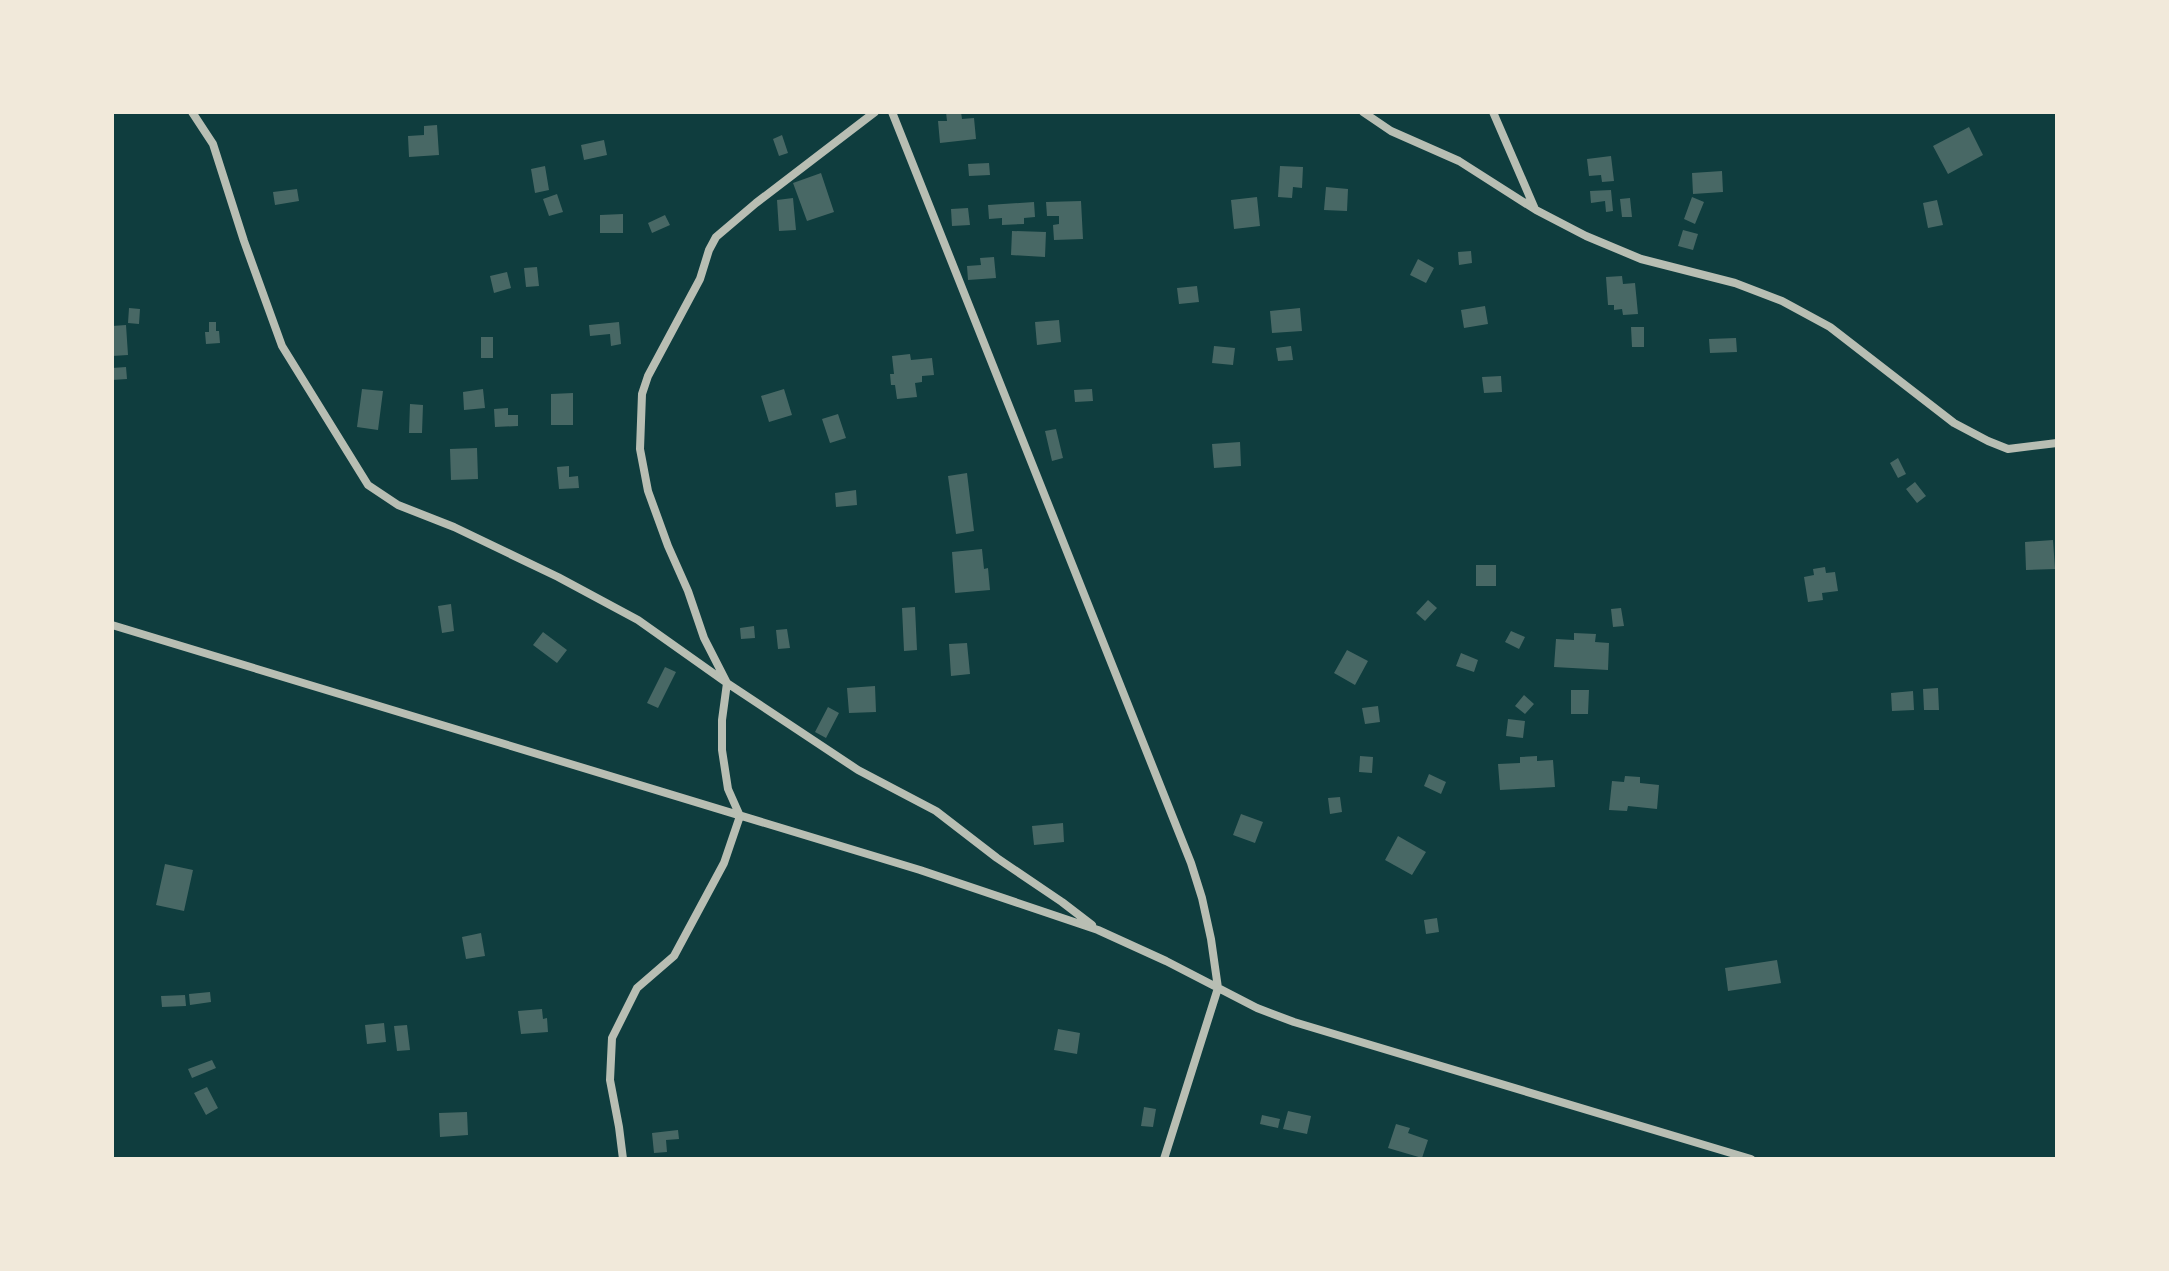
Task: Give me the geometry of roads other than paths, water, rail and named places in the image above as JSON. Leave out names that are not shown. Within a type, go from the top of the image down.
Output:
[{"type":"street","points":[[192,112],[213,144],[282,346],[368,485],[398,505],[467,533],[638,620],[858,770],[936,811],[1098,930]]},
{"type":"street","points":[[623,1159],[610,1080],[612,1038],[637,988],[674,956],[724,863],[740,816],[728,789],[722,750],[727,683],[704,638],[648,491],[640,449],[642,394],[648,376],[700,279],[716,237],[875,112]]},
{"type":"street","points":[[892,112],[1191,863],[1202,898],[1218,988],[1164,1159]]},
{"type":"street","points":[[1363,112],[1391,131],[1459,161],[1536,210],[1586,236],[1641,259],[1735,283],[1782,301],[1830,327],[1954,423],[1988,441],[2008,449],[2057,443]]},
{"type":"street","points":[[1493,112],[1536,210]]},
{"type":"street","points":[[112,625],[920,870],[1098,930],[1257,1008],[1294,1022],[1751,1159]]}]
